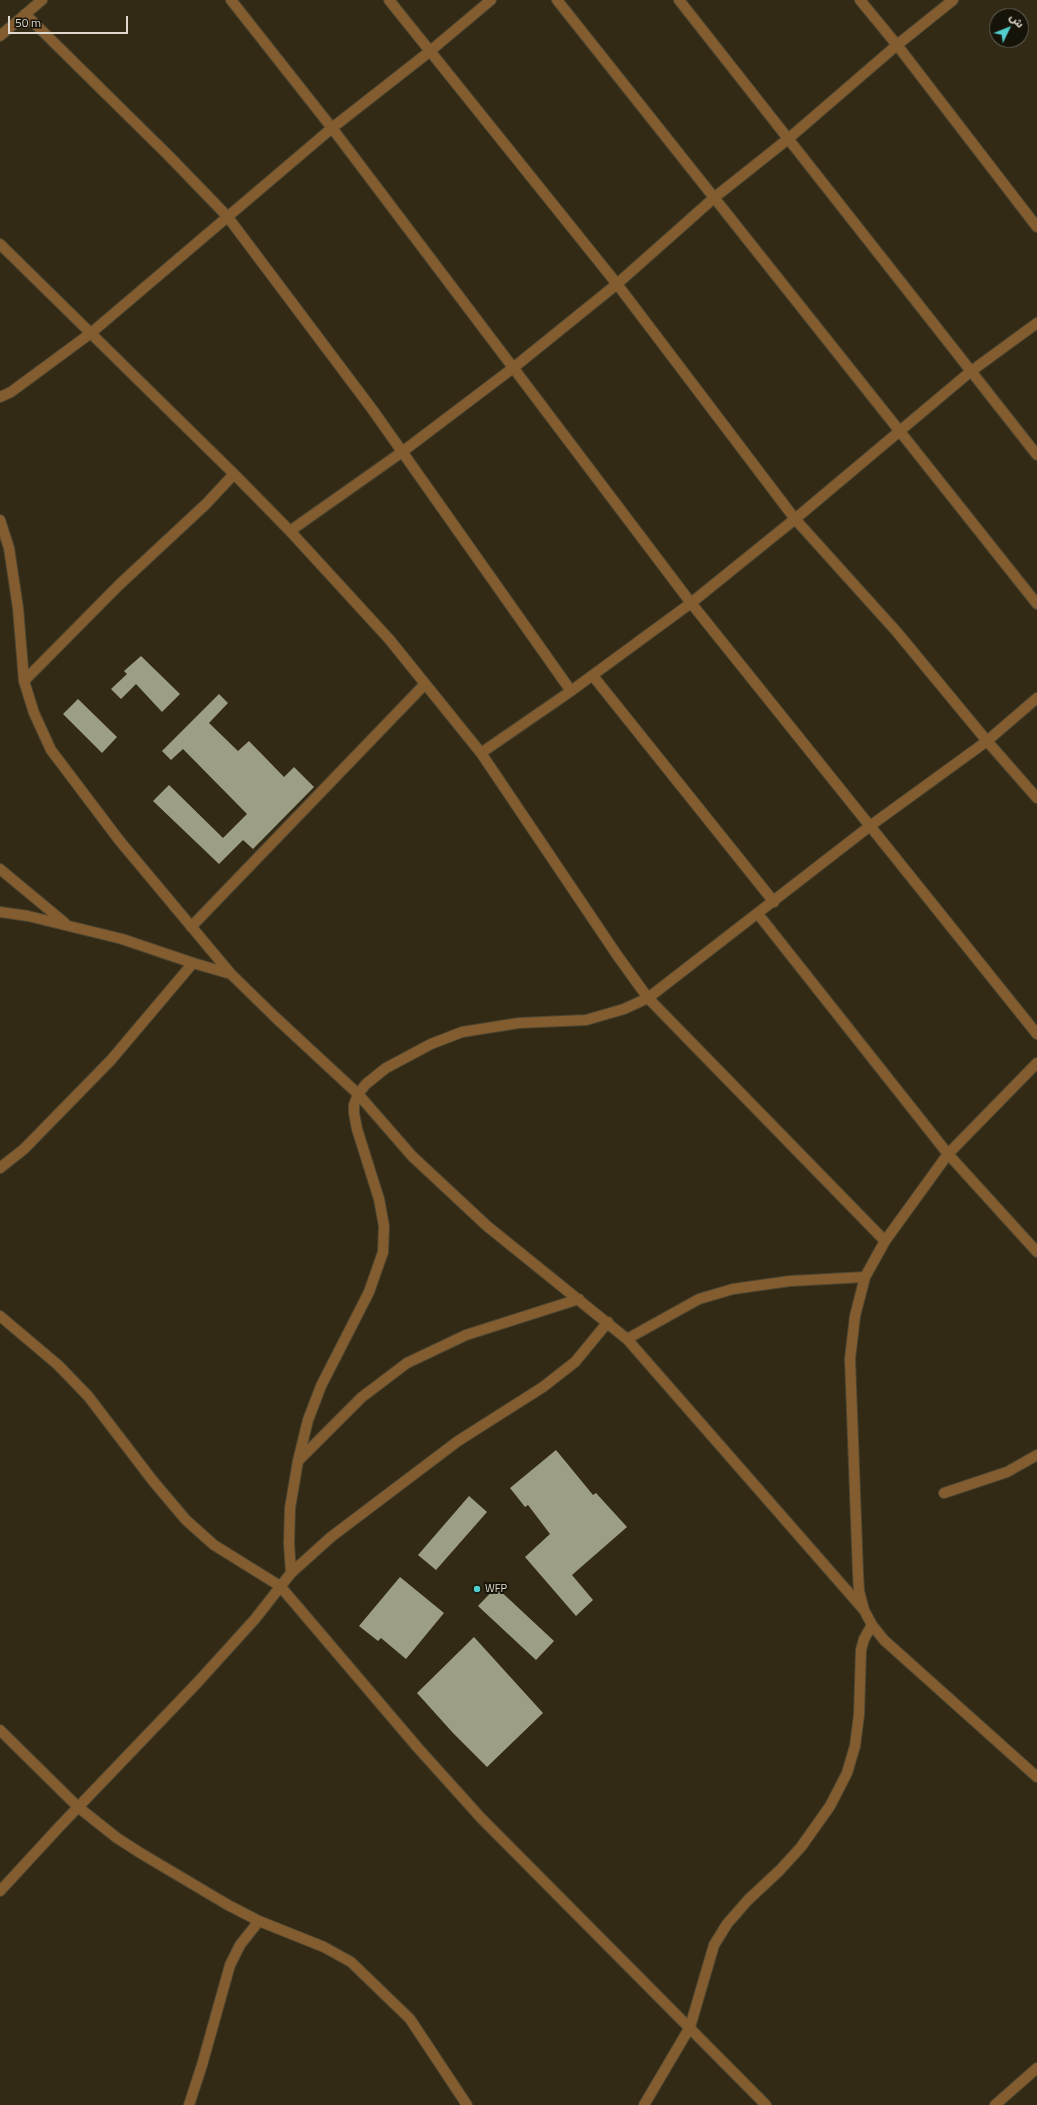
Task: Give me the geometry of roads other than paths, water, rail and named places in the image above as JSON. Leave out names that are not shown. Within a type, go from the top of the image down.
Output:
[{"type":"street","points":[[0,36],[42,0]]},
{"type":"street","points":[[231,0],[332,128],[691,603],[1037,1034]]},
{"type":"street","points":[[389,0],[429,52],[617,284],[795,519],[896,631],[987,741],[1037,798]]},
{"type":"street","points":[[0,397],[11,392],[91,333],[332,128],[429,52],[491,0]]},
{"type":"street","points":[[557,0],[1037,604]]},
{"type":"street","points":[[679,0],[970,372],[1037,455]]},
{"type":"street","points":[[860,0],[897,45],[1037,227]]},
{"type":"street","points":[[290,531],[402,452],[513,368],[617,284],[715,197],[788,139],[897,45],[953,0]]},
{"type":"street","points":[[25,14],[170,156],[227,216],[402,452],[572,691]]},
{"type":"street","points":[[0,244],[234,474],[290,531],[389,639],[481,753],[617,955],[648,998],[885,1241]]},
{"type":"street","points":[[481,753],[593,676],[691,603],[795,519],[970,372],[1037,323]]},
{"type":"street","points":[[24,681],[66,636],[206,504],[234,474]]},
{"type":"street","points":[[0,520],[9,548],[18,608],[24,681],[34,712],[51,750],[119,840],[231,974],[358,1094],[412,1156],[487,1226],[608,1322],[627,1339],[864,1610],[872,1625],[884,1640],[1037,1777]]},
{"type":"street","points":[[593,676],[774,902]]},
{"type":"street","points":[[191,927],[424,684]]},
{"type":"street","points":[[291,1573],[289,1543],[290,1508],[298,1462],[308,1420],[321,1386],[369,1292],[383,1252],[384,1226],[379,1198],[357,1129],[354,1112],[354,1105],[358,1094],[366,1084],[386,1068],[431,1044],[462,1032],[519,1023],[586,1020],[624,1009],[648,998],[774,902],[870,826],[987,741],[1037,698]]},
{"type":"street","points":[[0,869],[67,924]]},
{"type":"street","points":[[0,912],[67,924],[122,939],[231,974]]},
{"type":"street","points":[[758,914],[948,1154],[1037,1252]]},
{"type":"street","points":[[0,1168],[24,1149],[110,1060],[193,963]]},
{"type":"street","points":[[864,1610],[859,1591],[858,1573],[850,1358],[855,1316],[865,1277],[885,1241],[948,1154],[1037,1063]]},
{"type":"street","points":[[627,1339],[699,1299],[733,1288],[790,1281],[865,1277]]},
{"type":"street","points":[[298,1462],[362,1397],[407,1363],[466,1335],[579,1299]]},
{"type":"street","points":[[0,1316],[58,1365],[88,1396],[153,1481],[195,1529],[214,1545],[280,1586],[418,1748],[481,1818],[766,2105]]},
{"type":"street","points":[[0,1891],[197,1683],[254,1619],[291,1573],[331,1537],[458,1441],[543,1387],[575,1362],[608,1322]]},
{"type":"street","points":[[944,1493],[1007,1472],[1037,1455]]},
{"type":"street","points":[[644,2105],[690,2027],[714,1945],[727,1924],[748,1900],[780,1870],[804,1842],[830,1806],[847,1773],[855,1746],[859,1714],[861,1650],[864,1639],[872,1625]]},
{"type":"street","points":[[0,1730],[78,1807],[117,1838],[258,1921],[324,1947],[352,1962],[410,2019],[467,2105]]},
{"type":"street","points":[[188,2105],[202,2065],[230,1965],[237,1949],[258,1921]]},
{"type":"street","points":[[995,2105],[1037,2068]]},
{"type":"place","name":"WFP","points":[[477,1589]]}]
